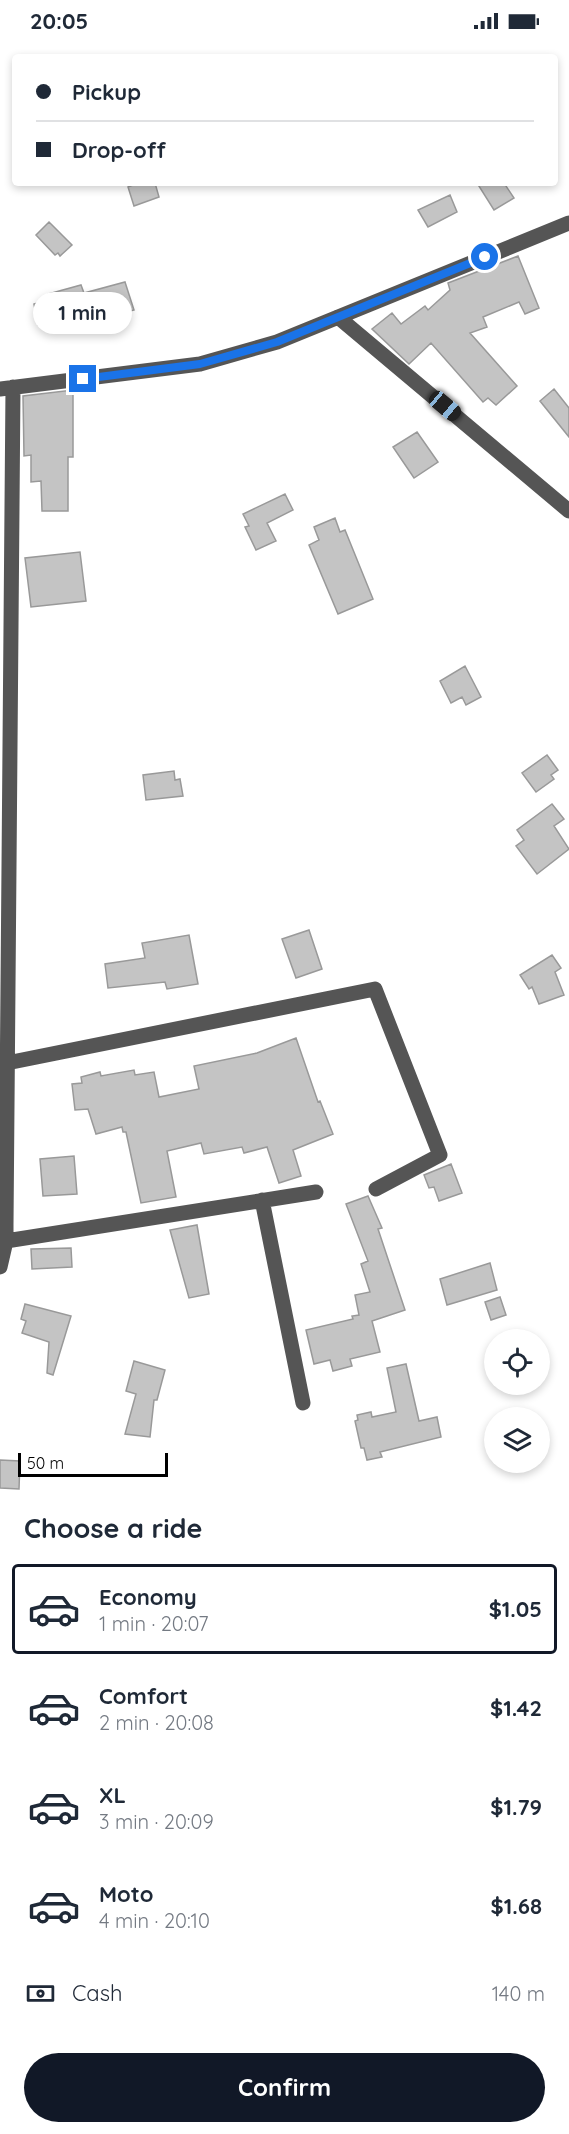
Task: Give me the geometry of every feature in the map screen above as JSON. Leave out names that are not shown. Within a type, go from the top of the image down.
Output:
[{"type":"street","points":[[0,1266],[6,1241],[8,1063],[6,388],[200,364],[277,342],[569,223]]},
{"type":"street","points":[[338,317],[569,511]]},
{"type":"street","points":[[8,1063],[375,989],[440,1155],[376,1189]]},
{"type":"street","points":[[6,1241],[316,1192]]},
{"type":"street","points":[[262,1200],[303,1403]]},
{"type":"building","points":[[156,186],[159,197],[134,206],[128,187]]},
{"type":"building","points":[[479,186],[506,186],[514,198],[494,210]]},
{"type":"building","points":[[450,195],[457,212],[428,227],[418,210]]},
{"type":"building","points":[[49,222],[72,245],[60,256],[58,253],[55,255],[36,235]]},
{"type":"building","points":[[518,256],[539,308],[525,314],[519,302],[483,317],[487,327],[470,333],[517,386],[496,405],[488,398],[483,402],[431,343],[409,364],[372,329],[392,313],[401,324],[425,306],[428,310],[450,290],[448,283]]},
{"type":"building","points":[[125,282],[134,310],[82,323],[81,320],[65,325],[63,320],[38,325],[34,304],[49,300],[48,294],[81,285],[84,293]]},
{"type":"building","points":[[554,389],[569,408],[569,437],[540,401]]},
{"type":"building","points":[[73,390],[73,457],[68,457],[68,511],[42,511],[41,481],[31,482],[31,455],[24,456],[23,396]]},
{"type":"building","points":[[417,432],[438,462],[414,478],[393,447]]},
{"type":"building","points":[[285,494],[293,510],[267,523],[276,541],[256,550],[245,527],[249,526],[243,514]]},
{"type":"building","points":[[335,518],[340,532],[345,530],[373,599],[338,614],[309,545],[319,540],[314,527]]},
{"type":"building","points":[[80,552],[86,601],[31,607],[25,558]]},
{"type":"building","points":[[465,666],[481,697],[466,705],[462,697],[451,703],[440,681]]},
{"type":"building","points":[[547,755],[558,770],[551,775],[554,779],[536,792],[522,773]]},
{"type":"building","points":[[174,771],[175,780],[180,779],[183,796],[146,800],[143,775]]},
{"type":"building","points":[[552,804],[564,819],[554,826],[569,849],[537,874],[516,846],[524,840],[517,830]]},
{"type":"building","points":[[309,930],[322,969],[296,978],[282,939]]},
{"type":"building","points":[[189,935],[198,984],[167,989],[165,982],[108,988],[105,964],[145,958],[142,943]]},
{"type":"building","points":[[552,955],[561,968],[555,972],[564,995],[539,1004],[532,987],[529,989],[520,975]]},
{"type":"building","points":[[296,1038],[318,1102],[320,1101],[333,1134],[293,1150],[301,1176],[279,1183],[267,1147],[244,1153],[242,1147],[204,1154],[201,1143],[167,1151],[176,1197],[141,1203],[126,1132],[123,1132],[122,1127],[96,1134],[88,1109],[75,1110],[72,1084],[82,1083],[81,1077],[100,1072],[101,1076],[134,1070],[135,1075],[154,1072],[159,1097],[199,1089],[194,1066],[257,1053]]},
{"type":"building","points":[[74,1156],[77,1194],[43,1196],[40,1159]]},
{"type":"building","points":[[451,1164],[462,1193],[439,1201],[434,1187],[429,1188],[424,1175]]},
{"type":"building","points":[[368,1196],[382,1228],[378,1229],[405,1310],[372,1321],[380,1352],[350,1359],[352,1366],[333,1371],[330,1360],[314,1364],[306,1330],[353,1319],[352,1316],[359,1315],[355,1295],[370,1292],[361,1264],[368,1261],[346,1204]]},
{"type":"building","points":[[197,1225],[209,1294],[189,1298],[170,1230]]},
{"type":"building","points":[[71,1248],[72,1267],[32,1269],[31,1249]]},
{"type":"building","points":[[490,1263],[497,1290],[447,1305],[440,1279]]},
{"type":"building","points":[[500,1297],[506,1315],[491,1320],[485,1302]]},
{"type":"building","points":[[25,1304],[71,1316],[53,1375],[47,1373],[49,1342],[22,1333],[26,1321],[21,1319]]},
{"type":"building","points":[[134,1361],[165,1370],[157,1400],[154,1400],[150,1437],[125,1434],[136,1394],[126,1391]]},
{"type":"building","points":[[406,1364],[419,1421],[437,1417],[441,1437],[380,1452],[382,1457],[367,1460],[364,1448],[361,1448],[355,1421],[358,1420],[357,1415],[371,1412],[372,1417],[396,1412],[387,1368]]},
{"type":"building","points":[[0,1460],[20,1461],[19,1489],[0,1488]]},
{"type":"route","points":[[83,379],[200,364],[277,342],[485,257]]}]
